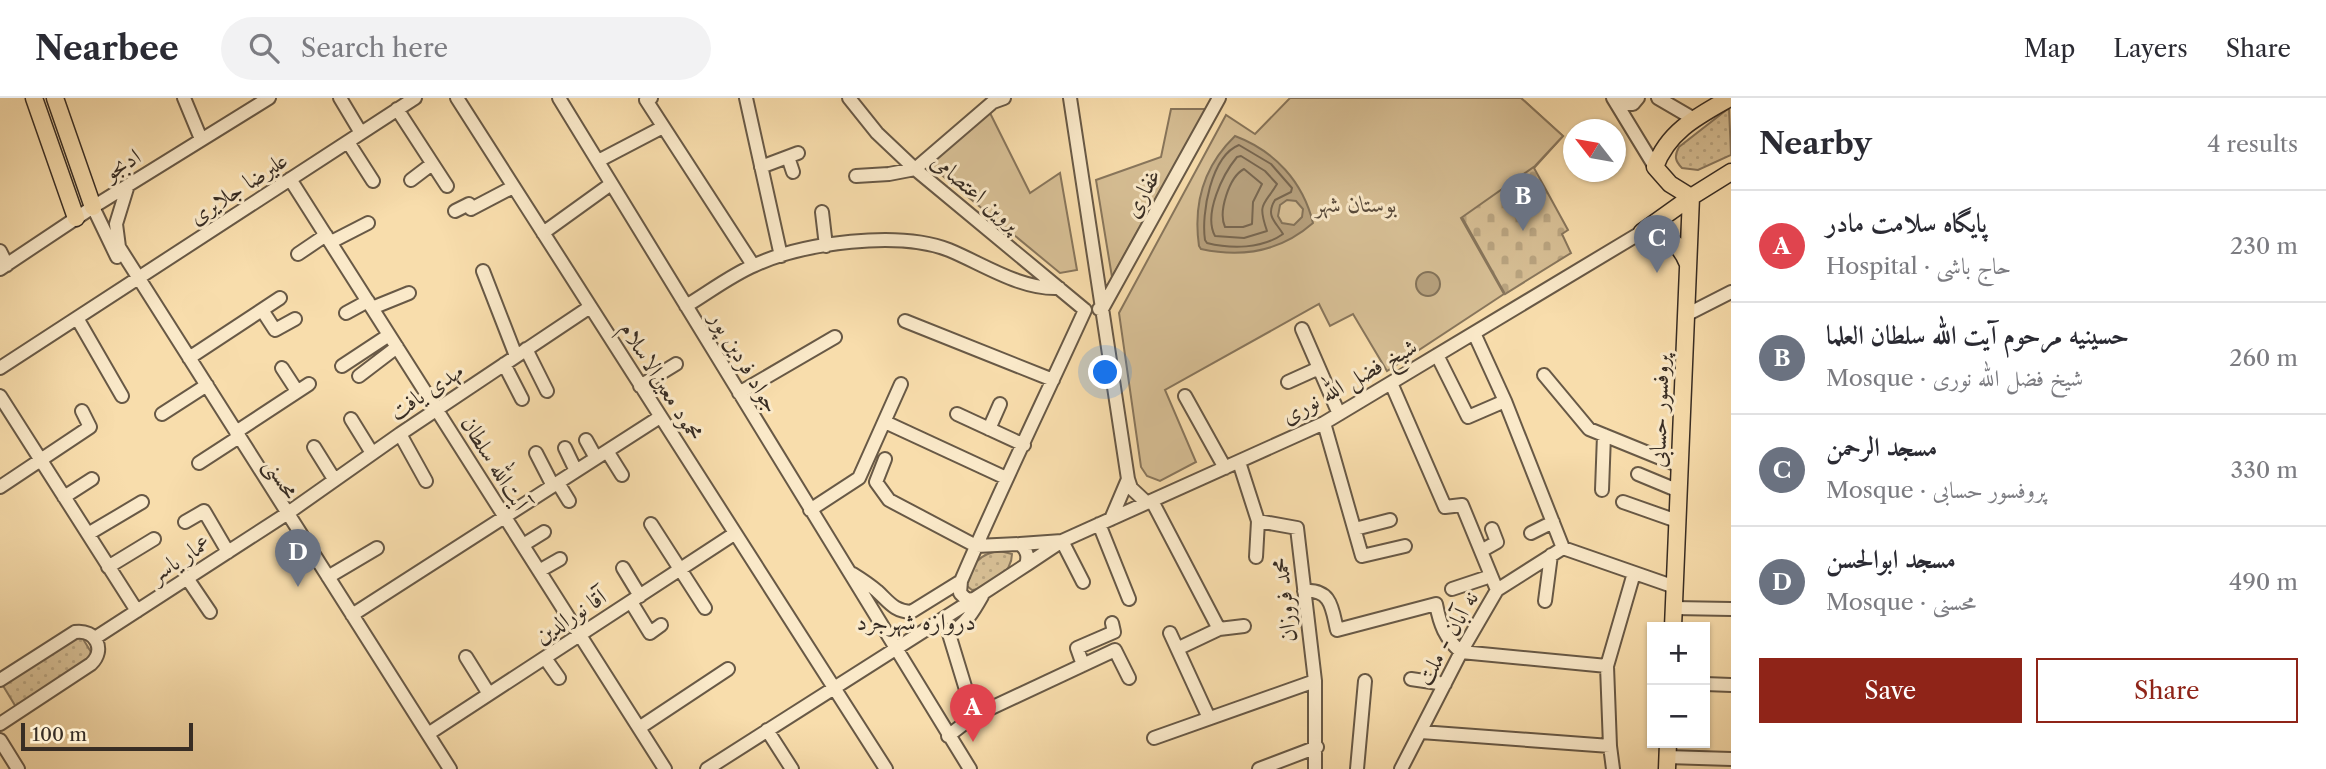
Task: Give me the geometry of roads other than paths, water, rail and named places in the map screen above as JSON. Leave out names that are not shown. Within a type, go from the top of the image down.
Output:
[{"type":"main road","points":[[34,98],[76,218]]},
{"type":"main road","points":[[55,98],[93,207]]},
{"type":"main road","points":[[1691,197],[1670,184],[1655,167],[1659,156],[1673,135],[1693,119],[1730,98]]},
{"type":"main road","points":[[1642,232],[1731,172]]},
{"type":"main road","name":"پروفسور حسابی","points":[[1673,622],[1691,197]]},
{"type":"main road","points":[[1642,232],[1672,240],[1682,249],[1688,265]]},
{"type":"street","points":[[184,98],[201,139]]},
{"type":"street","name":"ادبجو","points":[[3,267],[93,207],[269,98]]},
{"type":"street","points":[[340,98],[361,133]]},
{"type":"street","name":"علیرضا جلایری","points":[[0,368],[415,98]]},
{"type":"street","name":"محمود معین‌الاسلام","points":[[457,98],[886,769]]},
{"type":"street","name":"جواد فردین پور","points":[[559,98],[970,769]]},
{"type":"street","points":[[651,98],[646,100],[753,265]]},
{"type":"street","points":[[746,98],[781,256]]},
{"type":"street","points":[[856,176],[915,169],[993,102],[1004,98]]},
{"type":"street","points":[[1070,98],[1128,479],[1131,488],[1150,502],[1219,629]]},
{"type":"street","name":"غفاری","points":[[1101,309],[1219,98]]},
{"type":"street","points":[[1615,101],[1633,104],[1638,98]]},
{"type":"street","points":[[1658,98],[1693,119]]},
{"type":"street","name":"پروین اعتصامی","points":[[853,99],[877,133],[915,169],[1085,310]]},
{"type":"street","points":[[1615,101],[1655,167]]},
{"type":"street","points":[[397,109],[447,186]]},
{"type":"street","points":[[598,161],[663,127]]},
{"type":"street","points":[[348,142],[373,181]]},
{"type":"street","points":[[761,167],[793,155],[793,172]]},
{"type":"street","points":[[411,180],[432,164]]},
{"type":"street","name":"آیت‌الله سلطان","points":[[290,179],[665,769]]},
{"type":"street","points":[[542,233],[611,184]]},
{"type":"street","name":"محسنی","points":[[128,185],[116,224],[119,247],[135,280],[285,514],[442,769]]},
{"type":"street","points":[[455,211],[469,204],[471,209],[513,187]]},
{"type":"street","name":"محسنی","points":[[93,207],[113,251],[189,358],[204,387]]},
{"type":"street","points":[[822,212],[825,246]]},
{"type":"street","points":[[298,254],[368,223]]},
{"type":"street","name":"شیخ فضل الله نوری","points":[[979,596],[1062,541],[1324,423],[1642,232]]},
{"type":"street","points":[[686,306],[753,265],[842,242],[885,240],[945,248],[1043,289],[1059,288]]},
{"type":"street","points":[[0,251],[3,267]]},
{"type":"street","points":[[483,271],[521,353],[547,391]]},
{"type":"street","points":[[1686,314],[1731,292]]},
{"type":"street","points":[[346,313],[409,293]]},
{"type":"street","points":[[189,358],[280,298]]},
{"type":"street","name":"مهدی یافت","points":[[285,514],[590,307]]},
{"type":"street","points":[[979,596],[967,600],[961,596],[961,581],[1085,310],[1101,309]]},
{"type":"street","points":[[262,310],[275,330],[295,319]]},
{"type":"street","points":[[76,318],[122,396]]},
{"type":"street","points":[[905,321],[1053,380]]},
{"type":"street","points":[[1302,329],[1339,414]]},
{"type":"street","points":[[1474,333],[1505,401],[1563,548],[1675,587]]},
{"type":"street","points":[[342,366],[389,335]]},
{"type":"street","points":[[739,393],[835,337]]},
{"type":"street","points":[[359,376],[397,347]]},
{"type":"street","points":[[1437,355],[1468,416],[1505,401]]},
{"type":"street","points":[[504,364],[522,399]]},
{"type":"street","points":[[640,386],[676,364]]},
{"type":"street","points":[[282,368],[297,391]]},
{"type":"street","points":[[1287,382],[1319,369]]},
{"type":"street","points":[[1544,375],[1590,429],[1680,466]]},
{"type":"street","points":[[199,463],[309,383]]},
{"type":"street","points":[[1391,383],[1445,507],[1462,505],[1497,590]]},
{"type":"street","points":[[810,510],[859,478],[901,384]]},
{"type":"street","points":[[162,414],[204,387]]},
{"type":"street","points":[[0,396],[137,611]]},
{"type":"street","points":[[1185,396],[1225,468]]},
{"type":"street","points":[[989,429],[1000,404]]},
{"type":"street","points":[[0,487],[90,426],[82,411]]},
{"type":"street","points":[[957,414],[1024,445]]},
{"type":"street","points":[[352,615],[660,417]]},
{"type":"street","points":[[351,419],[372,453]]},
{"type":"street","points":[[885,422],[1006,478]]},
{"type":"street","points":[[1324,423],[1362,556],[1405,546]]},
{"type":"street","points":[[400,434],[426,481]]},
{"type":"street","points":[[1602,490],[1604,435]]},
{"type":"street","points":[[586,440],[622,475]]},
{"type":"street","points":[[314,447],[334,479]]},
{"type":"street","points":[[565,448],[576,471]]},
{"type":"street","points":[[536,453],[569,501]]},
{"type":"street","points":[[885,459],[876,482],[889,500],[976,546]]},
{"type":"street","points":[[1239,461],[1258,521],[1256,557]]},
{"type":"street","points":[[1638,474],[1679,491]]},
{"type":"street","points":[[64,497],[92,479]]},
{"type":"street","points":[[1128,479],[1105,522],[1129,599]]},
{"type":"street","points":[[88,534],[142,502]]},
{"type":"street","points":[[1623,502],[1678,521]]},
{"type":"street","points":[[185,522],[204,511],[228,552]]},
{"type":"street","name":"محسنی","points":[[285,514],[450,769]]},
{"type":"street","name":"عمار یاسر","points":[[95,638],[285,514]]},
{"type":"street","points":[[1354,529],[1390,520]]},
{"type":"street","name":"محمد فروزان","points":[[1258,521],[1297,528],[1314,681],[1317,747],[1315,769]]},
{"type":"street","points":[[1531,533],[1553,522]]},
{"type":"street","points":[[651,524],[705,608]]},
{"type":"street","points":[[1481,551],[1497,542],[1492,529]]},
{"type":"street","points":[[523,545],[544,532]]},
{"type":"street","name":"آقا نورالدین","points":[[428,734],[734,534]]},
{"type":"street","points":[[108,566],[154,539]]},
{"type":"street","points":[[1062,541],[1083,582]]},
{"type":"street","name":"شیخ فضل الله نوری","points":[[976,546],[1062,541]]},
{"type":"street","points":[[1020,544],[1027,554],[1026,565]]},
{"type":"street","points":[[328,577],[377,548]]},
{"type":"street","name":"نه آبان - ملت","points":[[1401,769],[1461,652],[1497,590],[1563,548]]},
{"type":"street","points":[[1545,601],[1551,555]]},
{"type":"street","points":[[539,571],[560,559]]},
{"type":"street","points":[[623,568],[650,633],[661,625]]},
{"type":"street","points":[[847,569],[892,607],[911,612],[961,581]]},
{"type":"street","points":[[1613,769],[1607,666],[1634,573]]},
{"type":"street","points":[[1452,589],[1491,576]]},
{"type":"street","points":[[187,578],[210,612]]},
{"type":"street","points":[[1304,591],[1323,593],[1329,600],[1337,630],[1436,604],[1440,626],[1446,637],[1461,652],[1607,666]]},
{"type":"street","points":[[707,769],[979,596]]},
{"type":"street","points":[[974,716],[950,635],[970,617],[979,596]]},
{"type":"street","points":[[1674,608],[1731,608]]},
{"type":"street","points":[[1083,665],[1077,648],[1114,632],[1112,623]]},
{"type":"street","points":[[1179,648],[1219,629],[1244,626]]},
{"type":"street","points":[[0,680],[75,632],[87,632],[95,638],[99,649],[95,660],[0,724]]},
{"type":"street","points":[[1170,633],[1209,719]]},
{"type":"street","points":[[948,736],[974,716],[1115,650],[1129,678]]},
{"type":"street","points":[[466,657],[489,694]]},
{"type":"street","points":[[545,657],[559,678]]},
{"type":"street","points":[[639,728],[728,668]]},
{"type":"street","points":[[1411,679],[1445,684]]},
{"type":"street","points":[[1154,738],[1314,681]]},
{"type":"street","points":[[1357,769],[1365,681]]},
{"type":"street","points":[[1710,684],[1731,685]]},
{"type":"street","points":[[767,730],[792,769]]},
{"type":"street","points":[[1421,732],[1610,746]]},
{"type":"street","points":[[0,740],[19,769]]},
{"type":"street","points":[[1259,769],[1317,747]]},
{"type":"street","points":[[1667,756],[1731,760]]},
{"type":"water","points":[[1235,136],[1275,159],[1302,194],[1313,223],[1288,240],[1260,250],[1231,253],[1201,249],[1198,215],[1203,186],[1224,148]],"holes":[[[1287,200],[1296,201],[1303,209],[1302,217],[1294,225],[1282,223],[1278,216],[1280,205]]]},
{"type":"water","points":[[1428,272],[1436,276],[1440,284],[1436,292],[1428,296],[1420,292],[1416,284],[1420,276]]},
{"type":"place","name":"حسینیه مرحوم آیت الله سلطان العلما","points":[[1523,231]]},
{"type":"place","name":"مسجد الرحمن","points":[[1657,273]]},
{"type":"place","name":"مسجد ابوالحسن","points":[[298,587]]},
{"type":"place","name":"پایگاه سلامت مادر","points":[[973,742]]},
{"type":"district","name":"دروازه شهرجرد","points":[[916,622]]},
{"type":"park label","name":"بوستان شهر","points":[[1356,204]]}]
